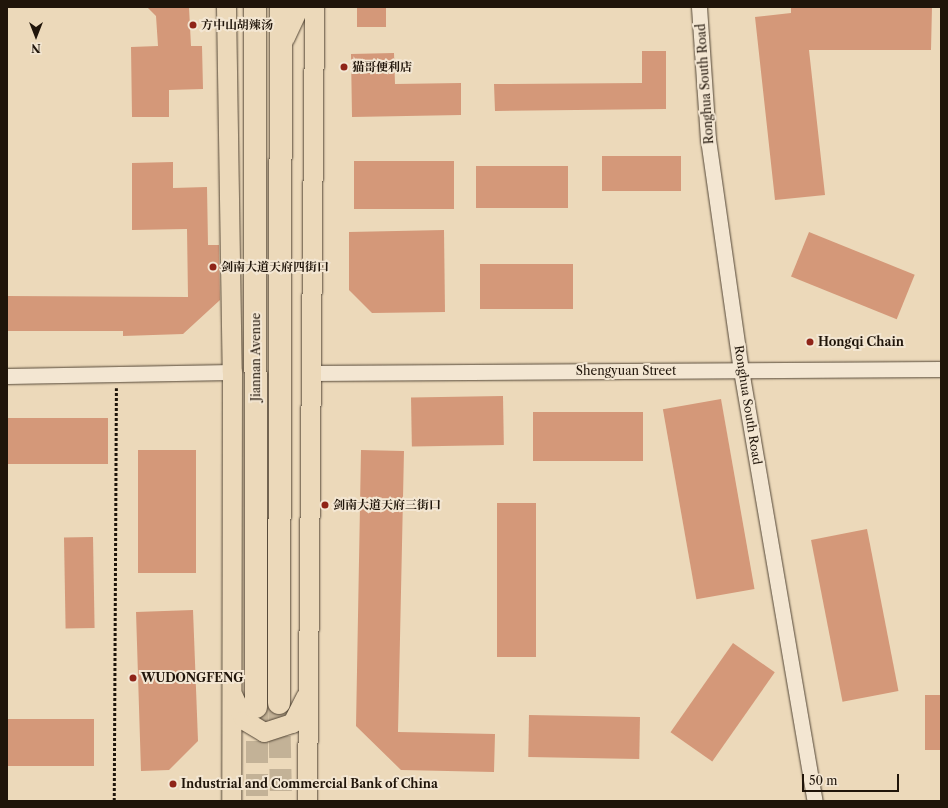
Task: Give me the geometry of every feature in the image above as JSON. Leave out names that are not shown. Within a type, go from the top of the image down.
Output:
[{"type":"highway","points":[[241,7],[255,48]]},
{"type":"highway","name":"Jiannan Avenue","points":[[255,7],[256,707]]},
{"type":"highway","name":"Jiannan Avenue","points":[[280,703],[281,7]]},
{"type":"highway","points":[[281,46],[298,7]]},
{"type":"main road","points":[[226,7],[232,372],[230,691],[231,801]]},
{"type":"main road","points":[[307,801],[314,7]]},
{"type":"main road","points":[[230,691],[244,720],[264,732],[292,723],[308,694]]},
{"type":"street","name":"Ronghua South Road","points":[[699,7],[708,139],[741,370],[815,801]]},
{"type":"street","name":"Shengyuan Street","points":[[310,373],[941,369]]},
{"type":"street","points":[[7,376],[232,372]]},
{"type":"path","points":[[114,801],[116,374]]},
{"type":"building","points":[[147,7],[189,7],[191,46],[202,46],[203,89],[169,90],[169,117],[132,117],[131,47],[158,46],[156,16]]},
{"type":"building","points":[[357,7],[386,7],[386,27],[357,27]]},
{"type":"building","points":[[791,7],[932,7],[931,50],[809,50],[825,195],[775,200],[755,17],[791,13]]},
{"type":"building","points":[[642,51],[666,51],[666,109],[495,111],[494,84],[642,83]]},
{"type":"building","points":[[394,53],[395,84],[461,83],[461,115],[352,117],[351,54]]},
{"type":"building","points":[[602,156],[681,156],[681,191],[602,191]]},
{"type":"building","points":[[354,161],[454,161],[454,209],[354,209]]},
{"type":"building","points":[[173,162],[173,188],[207,187],[208,245],[219,245],[220,300],[183,334],[123,336],[123,331],[7,331],[7,296],[188,297],[187,229],[132,230],[132,163]]},
{"type":"building","points":[[476,166],[568,166],[568,208],[476,208]]},
{"type":"building","points":[[444,230],[445,312],[372,313],[349,290],[349,232]]},
{"type":"building","points":[[809,232],[915,275],[897,319],[791,277]]},
{"type":"building","points":[[480,264],[573,264],[573,309],[480,309]]},
{"type":"building","points":[[503,396],[504,445],[412,447],[411,398]]},
{"type":"building","points":[[721,399],[755,589],[696,599],[663,409]]},
{"type":"building","points":[[533,412],[643,412],[643,461],[533,461]]},
{"type":"building","points":[[7,418],[108,418],[108,464],[7,464]]},
{"type":"building","points":[[138,450],[196,450],[196,573],[138,573]]},
{"type":"building","points":[[361,450],[404,451],[398,732],[495,734],[494,772],[401,770],[356,726]]},
{"type":"building","points":[[497,503],[536,503],[536,657],[497,657]]},
{"type":"building","points":[[867,529],[898,691],[843,702],[811,540]]},
{"type":"building","points":[[93,537],[95,628],[66,628],[64,538]]},
{"type":"building","points":[[193,610],[198,741],[169,770],[141,771],[136,612]]},
{"type":"building","points":[[733,643],[775,672],[712,762],[670,732]]},
{"type":"building","points":[[925,695],[941,695],[941,750],[925,750]]},
{"type":"building","points":[[529,715],[640,717],[639,759],[528,757]]},
{"type":"building","points":[[7,719],[94,719],[94,766],[7,766]]},
{"type":"tunnel","points":[[279,703],[281,801]]},
{"type":"tunnel","points":[[257,708],[257,801]]},
{"type":"place","name":"方中山胡辣汤","points":[[193,25]]},
{"type":"place","name":"猫哥便利店","points":[[344,67]]},
{"type":"place","name":"剑南大道天府四街口","points":[[213,267]]},
{"type":"place","name":"Hongqi Chain","points":[[810,342]]},
{"type":"place","name":"剑南大道天府三街口","points":[[325,505]]},
{"type":"place","name":"WUDONGFENG","points":[[133,678]]},
{"type":"place","name":"Industrial and Commercial Bank of China","points":[[173,784]]}]
